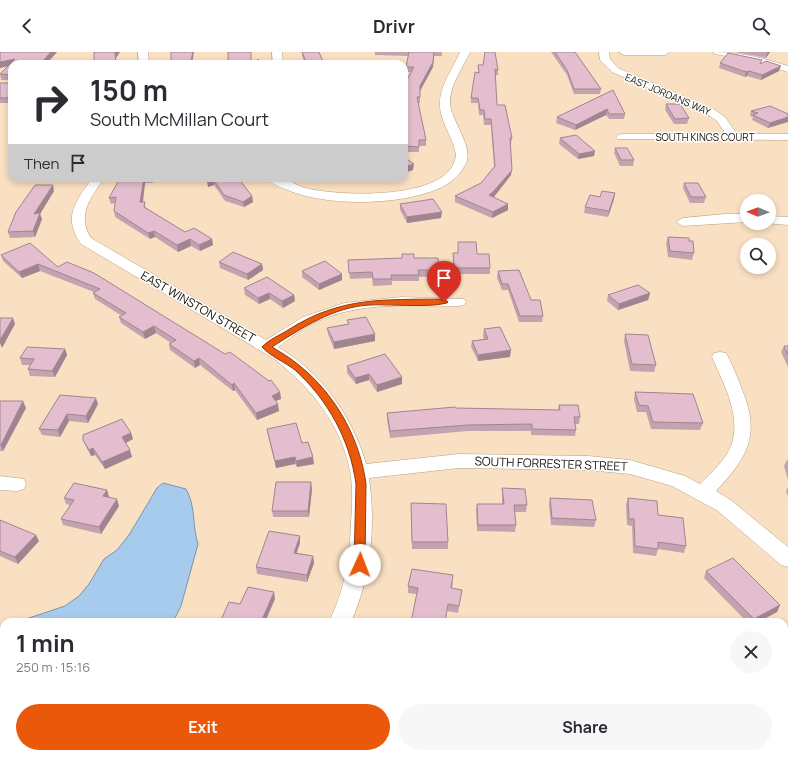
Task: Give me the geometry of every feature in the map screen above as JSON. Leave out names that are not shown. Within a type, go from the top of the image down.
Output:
[{"type":"street","points":[[281,182],[307,193],[358,197],[410,194],[425,189],[450,177],[456,171],[462,156],[461,150],[447,119],[444,103],[449,81],[465,52]]},
{"type":"street","name":"EAST JORDANS WAY","points":[[604,52],[604,60],[614,70],[701,106],[717,115],[734,138]]},
{"type":"street","points":[[624,52],[665,52]]},
{"type":"street","points":[[718,52],[753,58],[788,70]]},
{"type":"street","name":"SOUTH KINGS COURT","points":[[622,137],[788,137]]},
{"type":"street","name":"EAST WINSTON STREET","points":[[96,182],[78,214],[78,229],[86,241],[267,347],[297,367],[326,398],[339,417],[350,439],[359,472],[362,497],[360,565],[350,602],[342,618]]},
{"type":"street","points":[[683,222],[740,218]]},
{"type":"street","points":[[776,220],[788,221]]},
{"type":"street","points":[[267,347],[309,320],[338,309],[368,303],[384,302],[459,302]]},
{"type":"street","points":[[703,493],[734,458],[740,447],[742,435],[741,410],[720,357]]},
{"type":"street","name":"SOUTH FORRESTER STREET","points":[[359,472],[459,461],[609,464],[654,472],[678,481],[725,506],[788,559]]},
{"type":"water","points":[[163,483],[186,489],[193,509],[198,544],[181,606],[175,618],[29,618],[65,606],[79,596],[89,584],[104,559],[117,550],[129,535],[157,488]]},
{"type":"building","points":[[0,52],[51,52],[44,60],[14,60],[15,59],[0,62]]},
{"type":"building","points":[[94,52],[115,52],[116,60],[94,60]]},
{"type":"building","points":[[171,52],[193,52],[191,60],[171,60]]},
{"type":"building","points":[[228,52],[251,52],[251,60],[228,60]]},
{"type":"building","points":[[302,52],[319,52],[322,60],[305,60]]},
{"type":"building","points":[[409,52],[434,52],[433,62],[420,86],[420,97],[417,97],[426,140],[419,140],[419,147],[408,146],[408,78],[414,67],[408,67]]},
{"type":"building","points":[[485,52],[495,52],[498,70],[495,69],[497,105],[505,105],[512,138],[510,138],[512,170],[489,195],[508,204],[493,212],[455,196],[481,183],[495,166],[491,119],[485,119],[484,110],[480,110],[478,98],[471,98],[475,72],[479,73],[478,65],[483,65]]},
{"type":"building","points":[[555,52],[575,52],[601,89],[574,89],[567,70]]},
{"type":"building","points":[[728,53],[762,60],[760,64],[766,61],[781,66],[762,75],[749,71],[746,72],[720,63]]},
{"type":"building","points":[[8,66],[8,75],[0,74]]},
{"type":"building","points":[[0,83],[8,83],[8,98],[0,98]]},
{"type":"building","points":[[613,90],[625,114],[609,114],[607,109],[576,125],[557,117]]},
{"type":"building","points":[[666,104],[680,104],[689,118],[675,119]]},
{"type":"building","points":[[770,106],[788,114],[788,117],[770,123],[753,115],[758,113],[751,111]]},
{"type":"building","points":[[576,135],[595,151],[579,154],[560,138]]},
{"type":"building","points":[[615,148],[627,148],[634,160],[621,160]]},
{"type":"building","points":[[408,160],[414,164],[408,166]]},
{"type":"building","points":[[118,182],[143,182],[140,202],[145,202],[144,207],[185,232],[194,228],[212,239],[199,245],[190,239],[177,245],[154,231],[148,233],[114,211],[116,197],[109,198]]},
{"type":"building","points":[[215,182],[241,182],[252,196],[243,202],[224,195]]},
{"type":"building","points":[[684,183],[698,183],[706,197],[691,197]]},
{"type":"building","points":[[35,185],[53,185],[34,214],[40,213],[33,231],[8,232],[16,212]]},
{"type":"building","points":[[602,191],[615,193],[609,211],[585,207],[590,195],[600,197]]},
{"type":"building","points":[[433,199],[442,212],[407,217],[400,204]]},
{"type":"building","points":[[668,237],[689,238],[689,241],[693,241],[694,253],[670,251]]},
{"type":"building","points":[[458,242],[476,242],[477,254],[489,254],[490,268],[454,268],[453,253],[458,253]]},
{"type":"building","points":[[30,243],[58,267],[67,262],[94,273],[225,354],[230,352],[269,381],[271,380],[280,392],[272,396],[278,404],[256,413],[234,383],[232,385],[199,358],[194,361],[169,344],[176,340],[154,326],[143,332],[119,317],[126,313],[93,293],[100,289],[38,264],[19,272],[1,255]]},
{"type":"building","points":[[233,252],[262,264],[247,274],[219,262]]},
{"type":"building","points":[[402,254],[414,254],[414,258],[438,258],[439,270],[418,270],[419,275],[391,275],[392,279],[373,279],[372,272],[349,273],[348,260],[402,258]]},
{"type":"building","points":[[325,261],[342,274],[319,284],[302,271]]},
{"type":"building","points":[[519,270],[531,300],[540,300],[543,316],[520,316],[508,284],[502,284],[498,271]]},
{"type":"building","points":[[267,277],[294,295],[282,301],[269,293],[258,298],[244,288]]},
{"type":"building","points":[[638,285],[650,293],[619,304],[608,295]]},
{"type":"building","points":[[366,317],[375,334],[334,342],[327,328],[349,324],[347,320]]},
{"type":"building","points":[[0,318],[13,318],[0,340]]},
{"type":"building","points":[[500,327],[511,350],[478,355],[472,341],[488,339],[484,329]]},
{"type":"building","points":[[625,334],[648,335],[656,365],[632,364]]},
{"type":"building","points":[[784,346],[788,346],[788,355]]},
{"type":"building","points":[[27,347],[65,349],[52,371],[28,369],[34,359],[20,358]]},
{"type":"building","points":[[385,354],[402,377],[377,385],[369,374],[355,378],[347,366]]},
{"type":"building","points":[[635,392],[693,394],[703,423],[653,422],[648,406],[639,405]]},
{"type":"building","points":[[60,395],[96,398],[86,416],[67,414],[58,430],[39,429]]},
{"type":"building","points":[[0,401],[23,401],[1,445],[0,445]]},
{"type":"building","points":[[559,405],[578,405],[580,417],[574,417],[576,430],[532,429],[532,424],[468,425],[390,431],[387,413],[455,407],[560,410]]},
{"type":"building","points":[[122,419],[131,433],[122,437],[130,450],[102,462],[93,448],[89,450],[83,440],[83,435]]},
{"type":"building","points":[[296,423],[302,443],[308,442],[313,457],[296,461],[295,457],[275,461],[267,429]]},
{"type":"building","points":[[276,482],[311,482],[308,511],[272,511]]},
{"type":"building","points":[[74,483],[107,490],[103,496],[117,499],[99,527],[61,519],[74,500],[64,498]]},
{"type":"building","points":[[502,488],[525,489],[527,505],[514,505],[516,525],[478,525],[477,504],[504,504]]},
{"type":"building","points":[[550,498],[592,500],[596,520],[552,518]]},
{"type":"building","points":[[628,498],[657,501],[658,515],[683,518],[686,546],[658,542],[658,549],[635,546],[634,519],[629,519]]},
{"type":"building","points":[[411,503],[446,504],[448,542],[412,542]]},
{"type":"building","points":[[0,520],[36,535],[15,557],[0,551]]},
{"type":"building","points":[[269,531],[300,536],[294,553],[313,556],[307,575],[256,567]]},
{"type":"building","points":[[733,558],[780,605],[756,618],[753,618],[706,571]]},
{"type":"building","points":[[412,569],[453,575],[451,588],[462,590],[459,606],[448,604],[446,618],[412,618],[418,588],[408,586]]},
{"type":"building","points":[[248,587],[274,592],[263,618],[222,618],[229,602],[240,604]]},
{"type":"route","points":[[360,565],[361,484],[350,439],[339,417],[326,398],[309,379],[297,367],[267,347],[309,320],[353,305],[384,302],[444,302]]}]
